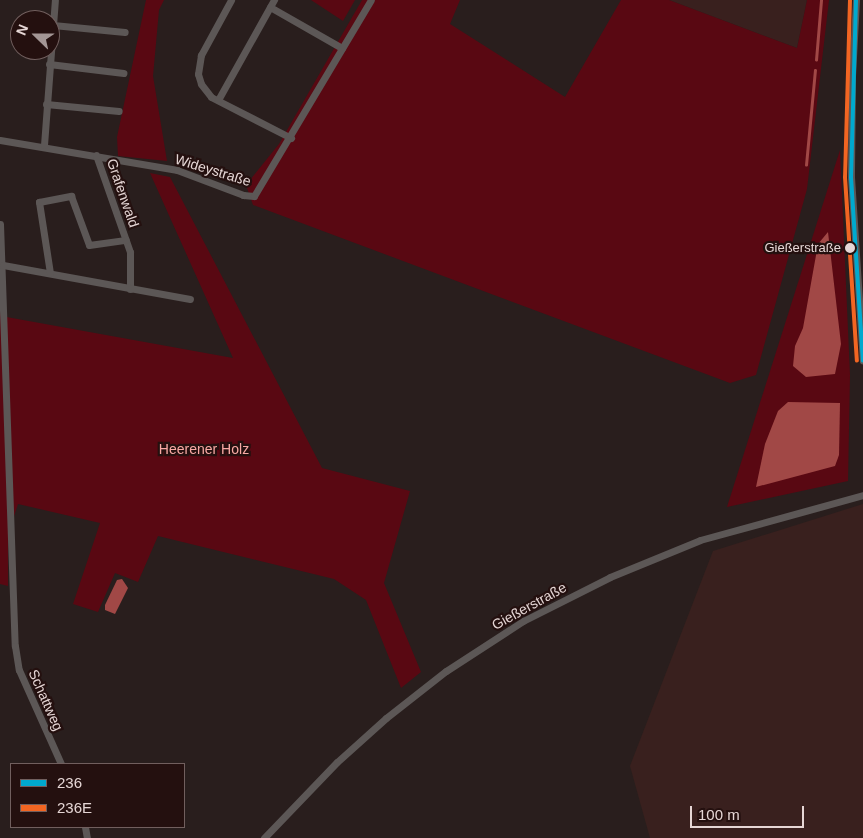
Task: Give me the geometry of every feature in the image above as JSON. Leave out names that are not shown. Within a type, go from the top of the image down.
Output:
[{"type":"street","points":[[231,0],[205,46],[199,64],[201,84],[218,100],[291,138]]},
{"type":"street","points":[[218,100],[274,0]]},
{"type":"street","name":"Wideystraße","points":[[0,140],[44,145],[177,170],[243,195],[254,196],[291,138],[371,0]]},
{"type":"street","points":[[856,0],[852,76],[851,177],[863,361]]},
{"type":"street","points":[[270,7],[342,48]]},
{"type":"street","points":[[60,26],[125,32]]},
{"type":"street","points":[[44,145],[49,60]]},
{"type":"street","points":[[49,64],[122,73]]},
{"type":"street","points":[[46,104],[119,111]]},
{"type":"street","name":"Grafenwald","points":[[96,155],[126,240],[132,264],[130,288]]},
{"type":"street","name":"Grafenwald","points":[[50,273],[39,202],[71,196],[89,246],[126,240]]},
{"type":"street","name":"Schattweg","points":[[0,224],[3,265],[15,646],[19,670],[62,763]]},
{"type":"street","points":[[3,265],[190,299]]},
{"type":"street","name":"Gießerstraße","points":[[264,838],[337,762],[386,718],[446,671],[523,621],[610,577],[683,546],[863,495]]},
{"type":"shaded area","points":[[669,0],[807,0],[797,48]]},
{"type":"shaded area","points":[[828,232],[841,344],[835,374],[806,377],[793,366],[795,346],[803,328],[818,244]]},
{"type":"shaded area","points":[[788,402],[840,403],[839,455],[835,466],[756,487],[765,444],[778,411]]},
{"type":"shaded area","points":[[863,504],[863,838],[650,838],[630,766],[713,551]]},
{"type":"shaded area","points":[[122,579],[128,588],[115,614],[105,610],[105,605],[117,580]]},
{"type":"green space","points":[[146,0],[164,0],[159,10],[153,76],[167,161],[118,156],[117,137]]},
{"type":"green space","points":[[311,0],[355,0],[343,21]]},
{"type":"green space","points":[[362,0],[460,0],[450,24],[565,97],[621,0],[669,0],[797,48],[807,0],[829,0],[807,189],[756,375],[730,383],[253,205],[246,185],[279,144]]},
{"type":"green space","points":[[840,150],[850,375],[848,481],[727,507]]},
{"type":"green space","name":"Heerener Holz","points":[[150,173],[170,177],[322,468],[410,491],[384,583],[421,672],[401,688],[366,600],[334,579],[158,536],[138,582],[115,573],[98,612],[73,604],[100,523],[18,504],[8,535],[8,586],[0,584],[0,284],[1,316],[233,358]]},
{"type":"waterway","points":[[816,60],[821,0]]},
{"type":"waterway","points":[[806,165],[815,70]]},
{"type":"transit line","name":"236E","points":[[850,0],[845,177],[857,361]]},
{"type":"transit line","name":"236","points":[[856,0],[851,177],[863,361]]},
{"type":"place","name":"Gießerstraße","points":[[850,248]]}]
